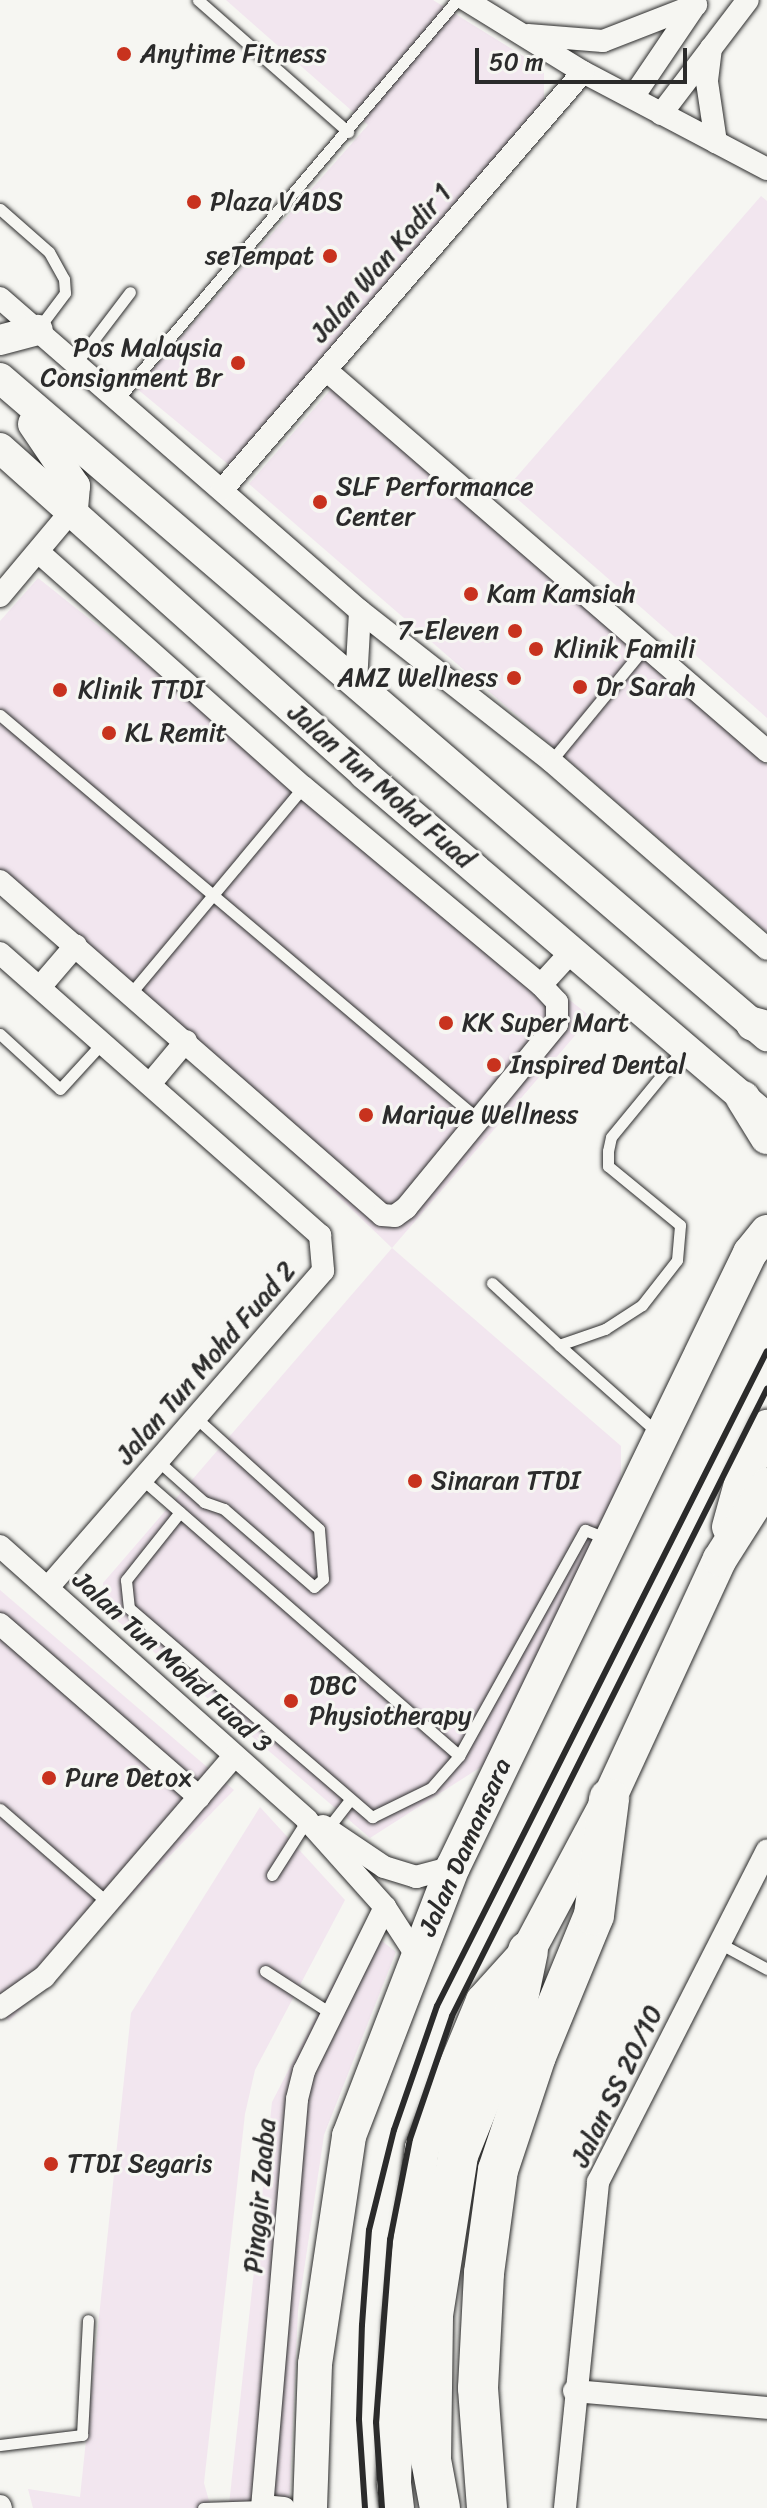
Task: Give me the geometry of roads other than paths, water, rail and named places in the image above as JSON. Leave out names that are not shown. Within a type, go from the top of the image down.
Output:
[{"type":"highway","points":[[487,2508],[478,2388],[484,2273],[498,2170],[536,2056],[594,1915],[609,1799]]},
{"type":"highway","points":[[440,2508],[431,2460],[433,2315],[458,2155],[515,2013],[528,1951]]},
{"type":"main road","points":[[0,340],[38,330]]},
{"type":"main road","points":[[0,380],[63,462],[75,486],[73,509]]},
{"type":"main road","points":[[0,380],[762,1029]]},
{"type":"main road","name":"Jalan Tun Mohd Fuad","points":[[0,448],[73,509],[364,774],[687,1045],[755,1108]]},
{"type":"main road","points":[[755,1108],[767,1137]]},
{"type":"main road","name":"Jalan Damansara","points":[[310,2508],[315,2364],[349,2136],[416,1955],[453,1867],[661,1435],[758,1242],[767,1206]]},
{"type":"main road","points":[[720,1559],[742,1480],[767,1427]]},
{"type":"main road","points":[[397,2508],[394,2482],[400,2322],[422,2148],[483,2001],[528,1951],[609,1799],[720,1559],[767,1485]]},
{"type":"street","points":[[466,0],[583,72],[767,169]]},
{"type":"street","points":[[661,114],[748,0]]},
{"type":"street","points":[[521,35],[603,41],[663,10],[698,2]]},
{"type":"street","points":[[633,97],[698,2]]},
{"type":"street","points":[[711,47],[707,82],[716,142]]},
{"type":"street","name":"Jalan Wan Kadir 1","points":[[222,490],[583,72]]},
{"type":"street","points":[[0,298],[360,611],[551,761],[767,949]]},
{"type":"street","points":[[326,370],[767,751]]},
{"type":"street","points":[[0,596],[73,509]]},
{"type":"street","name":"Jalan Tun Mohd Fuad","points":[[39,553],[303,787],[541,985]]},
{"type":"street","points":[[356,683],[360,611]]},
{"type":"street","points":[[0,881],[382,1215],[395,1216],[406,1208],[557,1024],[557,1002],[541,985],[572,951]]},
{"type":"street","points":[[40,987],[76,945]]},
{"type":"street","name":"Jalan Tun Mohd Fuad 2","points":[[0,953],[320,1235],[323,1271],[48,1587]]},
{"type":"street","points":[[150,1084],[186,1041]]},
{"type":"street","name":"Jalan Tun Mohd Fuad 3","points":[[0,1546],[233,1757],[318,1824],[394,1870],[416,1877],[453,1867]]},
{"type":"street","points":[[0,1624],[199,1797]]},
{"type":"street","points":[[4,2001],[44,1977],[233,1757]]},
{"type":"street","name":"Jalan Tun Mohd Fuad 3","points":[[318,1824],[385,1907],[416,1955]]},
{"type":"street","name":"Jalan SS 20/10","points":[[565,2508],[574,2391],[598,2182],[767,1851]]},
{"type":"street","name":"Pinggir Zaaba","points":[[269,2507],[297,2099],[304,2071],[335,2016],[385,1907]]},
{"type":"street","points":[[574,2391],[767,2408]]},
{"type":"lane","points":[[198,0],[348,132]]},
{"type":"lane","points":[[117,400],[348,132],[457,0]]},
{"type":"lane","points":[[0,209],[49,252],[64,279],[65,293],[38,330]]},
{"type":"lane","points":[[76,363],[130,292]]},
{"type":"lane","points":[[551,761],[645,647]]},
{"type":"lane","points":[[0,715],[479,1120]]},
{"type":"lane","points":[[131,993],[303,787]]},
{"type":"lane","points":[[0,1034],[60,1089],[103,1042]]},
{"type":"lane","points":[[559,1345],[605,1329],[642,1305],[677,1260],[680,1225],[608,1166],[608,1151],[611,1137],[687,1045]]},
{"type":"lane","points":[[492,1283],[661,1435]]},
{"type":"lane","points":[[158,1461],[204,1502],[224,1509],[314,1587],[323,1579],[319,1529],[196,1418]]},
{"type":"lane","points":[[142,1479],[459,1756]]},
{"type":"lane","points":[[180,1512],[126,1580],[129,1608],[372,1817],[431,1788],[459,1756],[585,1530],[611,1540]]},
{"type":"lane","points":[[272,1875],[318,1824],[350,1800]]},
{"type":"lane","points":[[0,1809],[107,1902]]},
{"type":"lane","points":[[721,1944],[767,1969]]},
{"type":"lane","points":[[265,1971],[335,2016]]},
{"type":"lane","points":[[0,2445],[82,2435],[88,2320]]},
{"type":"lane","points":[[203,2508],[269,2507]]},
{"type":"railway","points":[[365,2508],[359,2419],[369,2230],[394,2130],[437,2006],[767,1351]]},
{"type":"railway","points":[[382,2508],[376,2422],[390,2240],[410,2139],[452,2016],[767,1389]]},
{"type":"place","name":"Anytime Fitness","points":[[124,54]]},
{"type":"place","name":"Plaza VADS","points":[[194,202]]},
{"type":"place","name":"seTempat","points":[[330,256]]},
{"type":"place","name":"Pos Malaysia Consignment Br","points":[[238,363]]},
{"type":"place","name":"SLF Performance Center","points":[[320,502]]},
{"type":"place","name":"Kam Kamsiah","points":[[471,594]]},
{"type":"place","name":"7-Eleven","points":[[515,631]]},
{"type":"place","name":"Klinik Famili","points":[[536,649]]},
{"type":"place","name":"AMZ Wellness","points":[[514,678]]},
{"type":"place","name":"Dr Sarah","points":[[580,687]]},
{"type":"place","name":"Klinik TTDI","points":[[60,690]]},
{"type":"place","name":"KL Remit","points":[[109,733]]},
{"type":"place","name":"KK Super Mart","points":[[446,1023]]},
{"type":"place","name":"Inspired Dental","points":[[494,1065]]},
{"type":"place","name":"Marique Wellness","points":[[366,1115]]},
{"type":"place","name":"Sinaran TTDI","points":[[415,1481]]},
{"type":"place","name":"DBC Physiotherapy","points":[[291,1701]]},
{"type":"place","name":"Pure Detox","points":[[49,1778]]},
{"type":"place","name":"TTDI Segaris","points":[[51,2164]]}]
